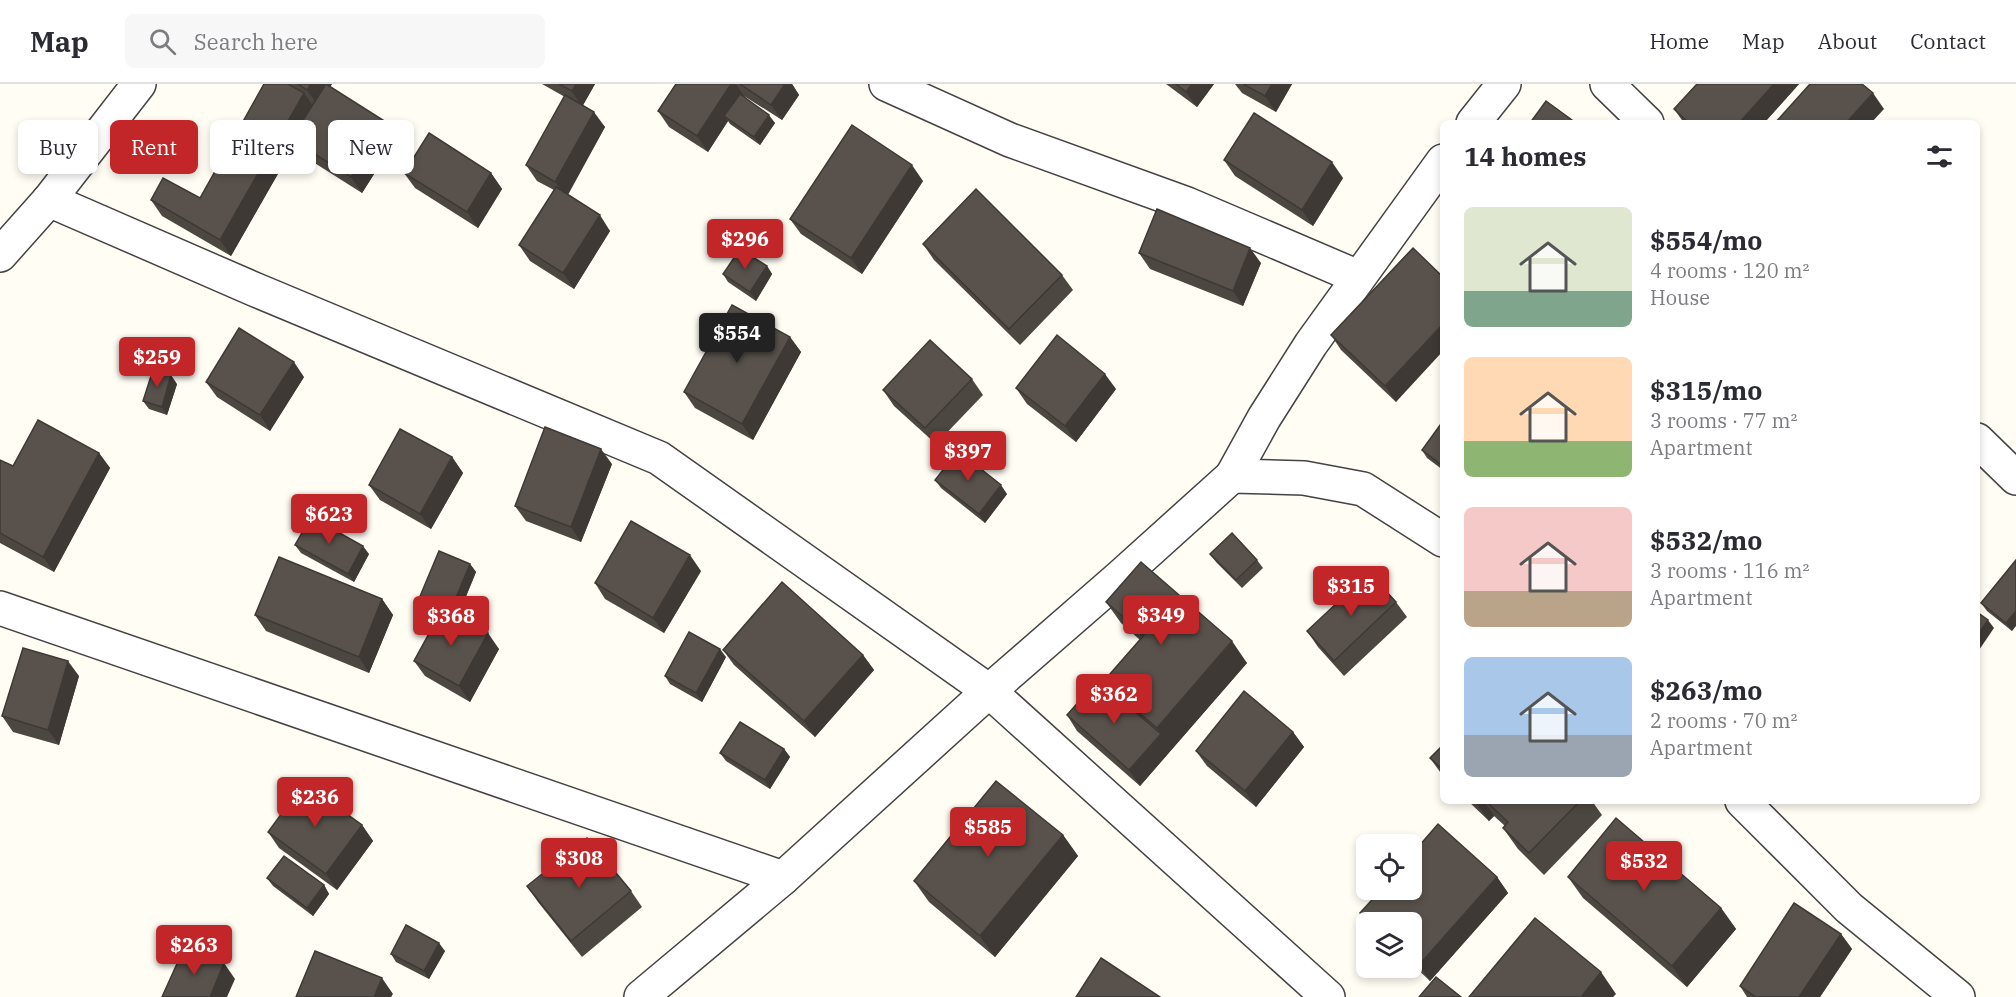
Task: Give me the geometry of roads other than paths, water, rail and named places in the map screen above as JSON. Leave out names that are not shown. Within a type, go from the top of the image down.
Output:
[{"type":"street","points":[[0,255],[49,200],[139,84]]},
{"type":"street","points":[[885,84],[1010,141],[1187,204],[1358,278]]},
{"type":"street","points":[[1475,120],[1504,84]]},
{"type":"street","points":[[1607,84],[1644,120]]},
{"type":"street","points":[[658,992],[989,691],[1232,476],[1264,418],[1311,344],[1440,165]]},
{"type":"street","points":[[49,200],[256,290],[659,458],[989,691],[1328,997]]},
{"type":"street","points":[[1980,443],[2016,478]]},
{"type":"street","points":[[1232,476],[1304,478],[1363,489],[1440,538]]},
{"type":"street","points":[[0,608],[783,878]]},
{"type":"street","points":[[1745,804],[1850,908],[1958,997]]}]
